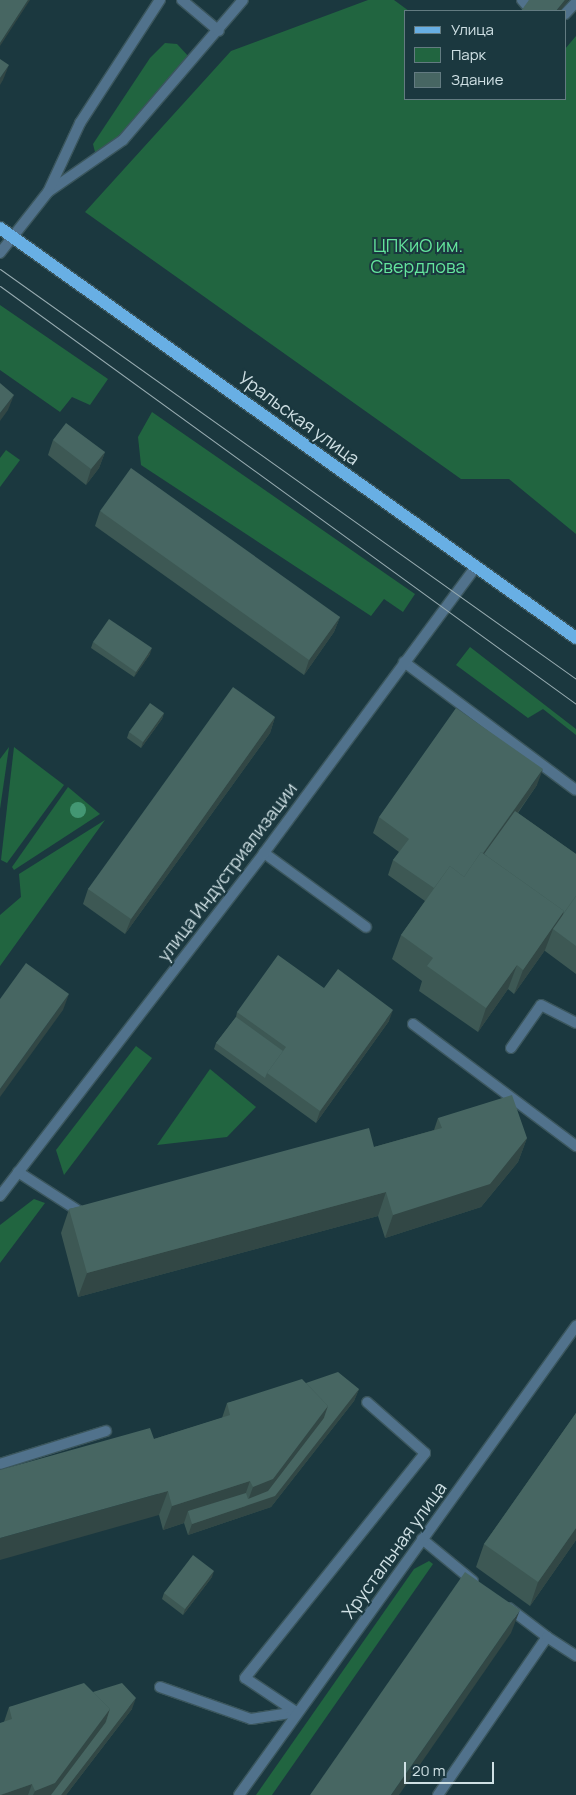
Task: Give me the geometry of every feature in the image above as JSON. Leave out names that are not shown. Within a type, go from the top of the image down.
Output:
[{"type":"main road","name":"Уральская улица","points":[[0,228],[14,236],[576,638]]},
{"type":"street","points":[[0,254],[48,192],[80,123],[160,0]]},
{"type":"street","points":[[182,0],[219,31]]},
{"type":"street","points":[[48,192],[123,140],[219,31],[243,0]]},
{"type":"street","points":[[566,13],[576,2]]},
{"type":"street","name":"улица Индустриализации","points":[[0,1196],[264,853],[476,566]]},
{"type":"street","points":[[404,662],[576,790]]},
{"type":"street","points":[[264,853],[366,927]]},
{"type":"street","points":[[511,1048],[541,1005],[576,1024]]},
{"type":"street","points":[[413,1024],[576,1146]]},
{"type":"street","points":[[18,1172],[85,1216],[94,1213]]},
{"type":"street","name":"Хрустальная улица","points":[[240,1795],[296,1712],[576,1326]]},
{"type":"street","points":[[296,1712],[245,1678],[425,1454],[366,1402]]},
{"type":"street","points":[[0,1464],[106,1431]]},
{"type":"street","points":[[422,1539],[484,1589]]},
{"type":"street","points":[[500,1601],[547,1637],[576,1656]]},
{"type":"street","points":[[438,1795],[547,1637]]},
{"type":"street","points":[[160,1687],[251,1719],[296,1712]]},
{"type":"green space","name":"ЦПКиО им. Свердлова","points":[[368,0],[394,0],[408,10],[404,10],[404,100],[566,100],[566,48],[576,36],[576,534],[509,479],[461,479],[85,212],[231,51]]},
{"type":"green space","points":[[165,43],[177,44],[190,58],[104,157],[96,156],[93,144],[150,58]]},
{"type":"green space","points":[[0,305],[108,379],[90,405],[72,397],[60,412],[0,370]]},
{"type":"green space","points":[[152,412],[415,594],[403,612],[384,599],[371,616],[141,465],[138,437]]},
{"type":"green space","points":[[6,450],[20,460],[0,487],[0,458]]},
{"type":"green space","points":[[470,647],[576,729],[576,735],[543,709],[528,718],[456,665]]},
{"type":"green space","points":[[9,747],[0,809],[0,759]]},
{"type":"green space","points":[[14,747],[64,785],[7,863],[1,860]]},
{"type":"green space","points":[[68,787],[100,814],[14,870],[12,867]]},
{"type":"green space","points":[[105,820],[0,966],[0,915],[21,897],[19,874]]},
{"type":"green space","points":[[136,1046],[152,1058],[64,1175],[56,1150]]},
{"type":"green space","points":[[210,1069],[256,1107],[227,1137],[157,1145]]},
{"type":"green space","points":[[34,1199],[45,1203],[0,1263],[0,1225]]},
{"type":"green space","points":[[429,1561],[433,1564],[272,1795],[256,1795],[414,1569]]},
{"type":"building","points":[[0,0],[28,0],[0,43]]},
{"type":"building","points":[[529,0],[565,0],[557,10],[522,10]]},
{"type":"building","points":[[0,59],[9,65],[0,78]]},
{"type":"building","points":[[0,383],[14,395],[0,413]]},
{"type":"building","points":[[66,423],[105,452],[91,469],[53,440]]},
{"type":"building","points":[[131,468],[340,617],[309,660],[100,511]]},
{"type":"building","points":[[109,619],[152,648],[136,672],[93,642]]},
{"type":"building","points":[[233,687],[275,717],[131,919],[88,889]]},
{"type":"building","points":[[150,703],[164,713],[143,742],[129,732]]},
{"type":"building","points":[[456,708],[543,769],[464,877],[450,866],[434,888],[393,860],[409,839],[379,817]]},
{"type":"building","points":[[515,811],[576,854],[576,896],[563,914],[564,911],[484,854]]},
{"type":"building","points":[[481,852],[564,911],[523,970],[517,965],[486,1008],[427,966],[433,958],[401,935],[450,866],[464,877]]},
{"type":"building","points":[[576,896],[576,946],[553,929]]},
{"type":"building","points":[[278,955],[324,988],[338,969],[393,1010],[320,1111],[267,1073],[286,1047],[237,1012]]},
{"type":"building","points":[[26,963],[69,994],[0,1089],[0,999]]},
{"type":"building","points":[[236,1017],[283,1051],[265,1078],[216,1043]]},
{"type":"building","points":[[512,1095],[527,1138],[490,1184],[393,1215],[386,1192],[87,1273],[69,1209],[369,1128],[374,1147],[442,1128],[438,1118]]},
{"type":"building","points":[[338,1372],[359,1389],[275,1496],[192,1524],[188,1511],[246,1493],[248,1499],[268,1491],[324,1418],[328,1406],[306,1383]]},
{"type":"building","points":[[302,1379],[328,1406],[273,1479],[253,1487],[250,1481],[172,1506],[168,1491],[0,1538],[0,1470],[150,1428],[154,1439],[230,1415],[227,1403]]},
{"type":"building","points":[[576,1413],[576,1528],[538,1582],[484,1544]]},
{"type":"building","points":[[193,1555],[214,1571],[185,1609],[164,1593]]},
{"type":"building","points":[[465,1572],[520,1610],[391,1795],[310,1795]]},
{"type":"building","points":[[84,1683],[110,1709],[55,1783],[35,1791],[32,1784],[0,1795],[0,1723],[12,1719],[9,1707]]},
{"type":"building","points":[[122,1683],[136,1698],[61,1795],[51,1795],[106,1722],[110,1709],[93,1692]]},
{"type":"tram line","points":[[0,269],[576,679]]},
{"type":"tram line","points":[[0,286],[576,704]]}]
